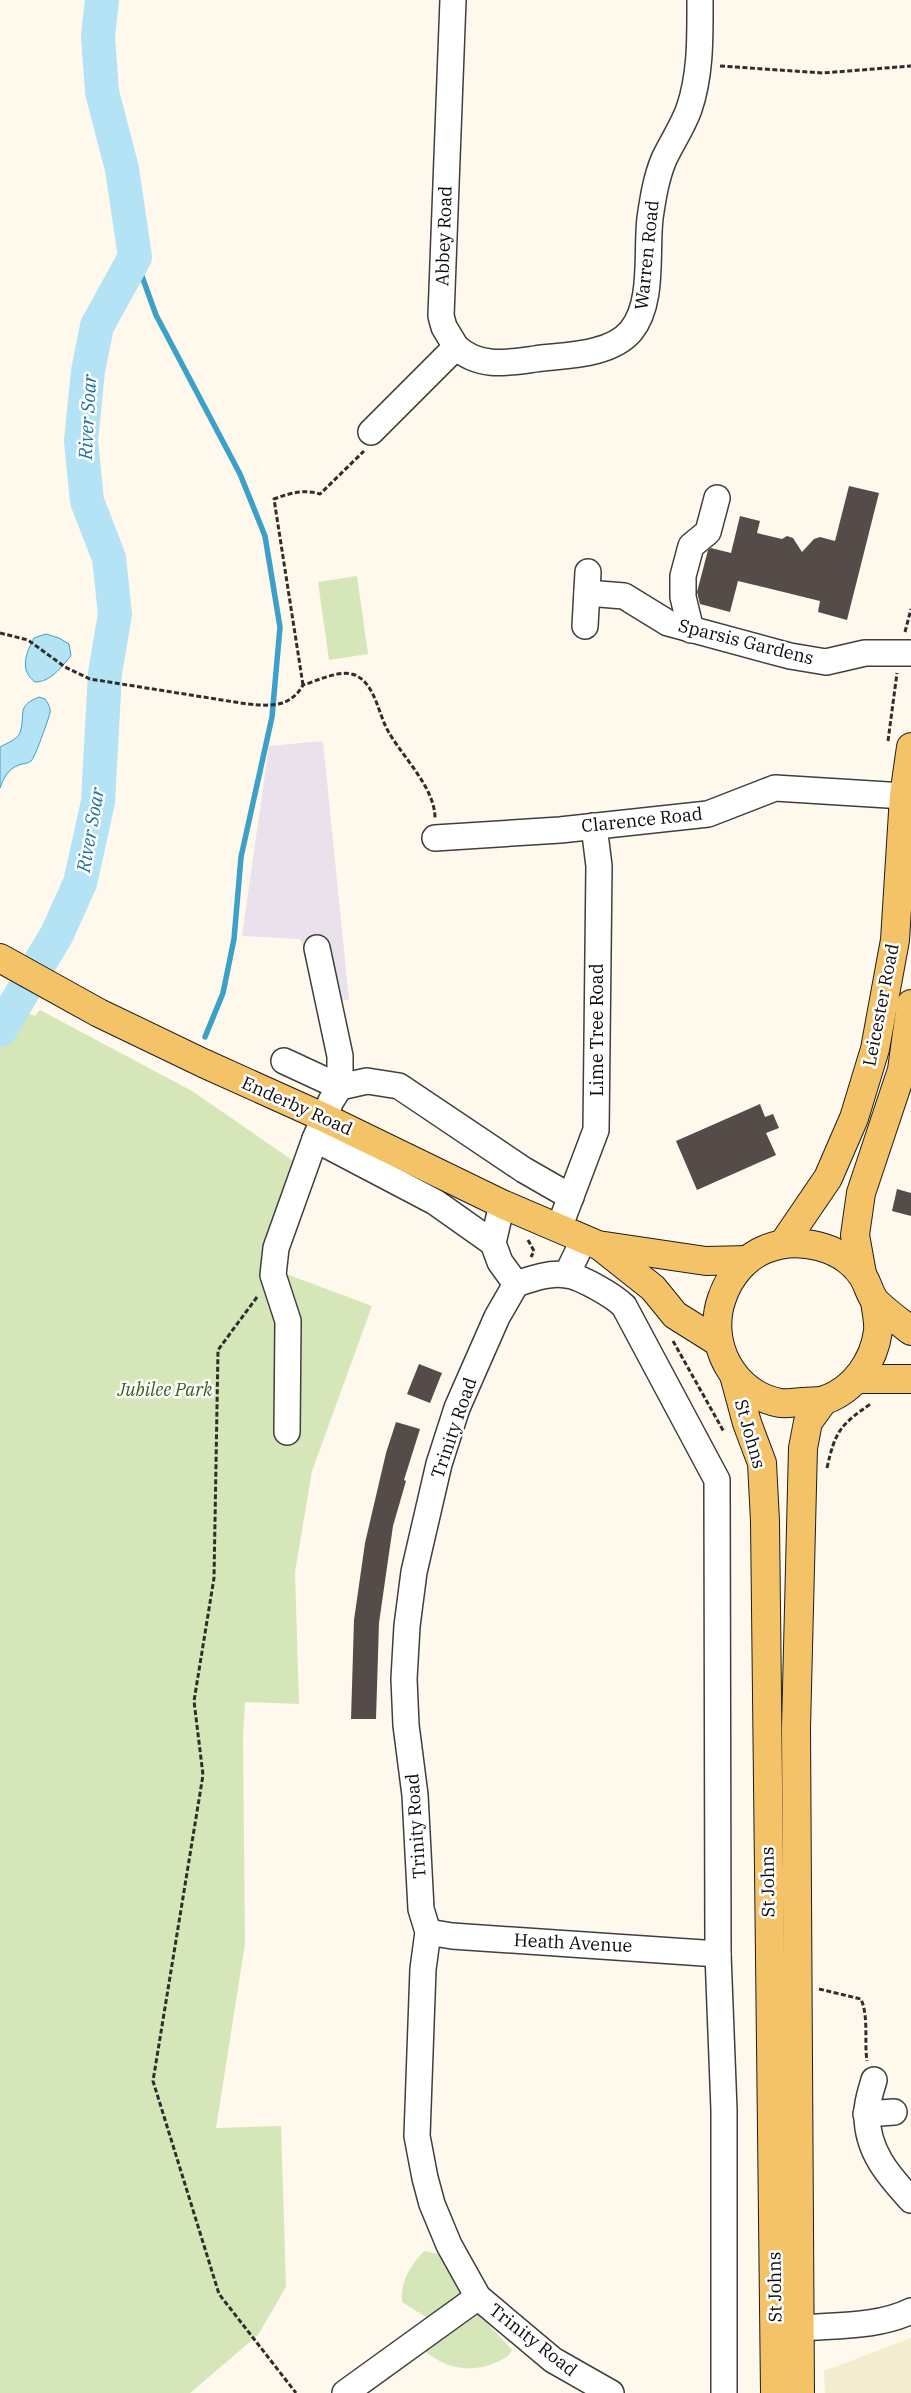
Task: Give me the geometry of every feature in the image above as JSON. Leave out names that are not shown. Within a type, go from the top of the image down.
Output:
[{"type":"main road","name":"Leicester Road","points":[[784,1244],[828,1178],[854,1118],[875,1049],[895,940],[904,796],[899,747]]},
{"type":"main road","name":"Enderby Road","points":[[0,958],[99,1013],[262,1091],[320,1128],[591,1242],[653,1288],[675,1315],[718,1342]]},
{"type":"main road","name":"Leicester Road","points":[[862,1274],[855,1235],[861,1193],[902,1070],[911,1004]]},
{"type":"main road","name":"Enderby Road","points":[[591,1242],[706,1262],[747,1260]]},
{"type":"main road","points":[[784,1244],[813,1244],[839,1254],[862,1274],[875,1301],[878,1329],[871,1358],[857,1379],[842,1391],[824,1400],[780,1403],[755,1394],[734,1375],[723,1358],[718,1342],[717,1311],[727,1284],[747,1260],[765,1249],[784,1244]]},
{"type":"main road","points":[[875,1301],[911,1331]]},
{"type":"main road","name":"St Johns","points":[[734,1375],[747,1423],[762,1463],[764,1511],[776,2393]]},
{"type":"main road","points":[[857,1379],[911,1379]]},
{"type":"main road","name":"St Johns","points":[[800,2393],[796,1984],[798,1896],[796,1728],[803,1448],[808,1422],[824,1400]]},
{"type":"street","name":"Abbey Road","points":[[453,0],[441,316],[444,327],[456,347]]},
{"type":"street","name":"Warren Road","points":[[456,347],[465,355],[476,360],[503,364],[601,349],[617,342],[630,333],[640,318],[645,301],[650,221],[657,176],[689,109],[699,64],[700,0]]},
{"type":"street","points":[[371,432],[456,347]]},
{"type":"street","points":[[691,630],[683,597],[683,576],[691,546],[708,532],[717,498]]},
{"type":"street","name":"Sparsis Gardens","points":[[585,626],[587,582],[624,596],[668,623],[790,656],[826,662],[865,653],[905,653]]},
{"type":"street","name":"Clarence Road","points":[[435,838],[594,826],[708,814],[775,788],[904,796]]},
{"type":"street","name":"Lime Tree Road","points":[[559,1228],[596,1130],[599,866],[594,826]]},
{"type":"street","points":[[287,1432],[288,1321],[273,1275],[276,1248],[320,1128],[340,1087],[340,1056],[317,948]]},
{"type":"street","points":[[284,1061],[340,1087],[367,1081],[399,1086],[516,1165],[571,1197]]},
{"type":"street","points":[[320,1128],[435,1202],[493,1243]]},
{"type":"street","points":[[502,1204],[493,1243],[500,1262],[516,1284],[538,1278],[567,1274],[614,1296],[624,1306],[717,1480],[718,1954],[724,2110],[724,2393]]},
{"type":"street","points":[[567,1274],[591,1242]]},
{"type":"street","name":"Trinity Road","points":[[516,1284],[497,1317],[464,1393],[439,1464],[414,1572],[407,1626],[404,1678],[406,1725],[415,1795],[421,1910],[428,1932],[423,1969],[417,2136],[432,2204],[449,2245],[478,2297],[553,2360],[611,2393]]},
{"type":"street","name":"Heath Avenue","points":[[428,1932],[452,1936],[718,1954]]},
{"type":"street","points":[[874,2080],[866,2114],[871,2144],[883,2169],[911,2200]]},
{"type":"street","points":[[866,2114],[894,2112]]},
{"type":"street","points":[[345,2393],[478,2297]]},
{"type":"street","points":[[800,2328],[862,2324],[899,2317],[911,2311]]},
{"type":"path","points":[[699,64],[823,73],[911,66]]},
{"type":"path","points":[[0,633],[28,640],[66,667],[90,679],[264,706],[281,704],[297,696],[303,685],[274,499],[289,493],[309,490],[320,494],[370,445],[371,432]]},
{"type":"path","points":[[899,747],[905,653],[911,609]]},
{"type":"path","points":[[303,685],[345,673],[356,675],[366,684],[386,728],[418,774],[435,810],[435,838]]},
{"type":"path","points":[[273,1275],[218,1350],[214,1578],[194,1701],[203,1775],[153,2081],[219,2294],[296,2393]]},
{"type":"path","points":[[796,1984],[861,1999],[865,2008],[864,2041],[868,2070],[874,2080]]},
{"type":"shaded area","points":[[323,741],[349,1000],[322,1002],[300,939],[242,936],[269,746]]},
{"type":"shaded area","points":[[911,2338],[911,2393],[825,2393],[824,2371]]},
{"type":"green space","points":[[357,576],[368,654],[329,660],[318,582]]},
{"type":"green space","name":"Jubilee Park","points":[[0,1002],[35,1016],[40,1010],[192,1091],[311,1173],[281,1272],[372,1306],[312,1471],[295,1572],[299,1704],[245,1702],[243,1736],[245,1944],[216,2128],[281,2126],[286,2287],[258,2335],[190,2393],[0,2393]]},
{"type":"green space","points":[[424,2251],[439,2254],[460,2293],[432,2321],[402,2302],[404,2281],[414,2262]]},
{"type":"green space","points":[[476,2311],[512,2350],[505,2358],[484,2367],[464,2368],[436,2359],[419,2346]]},
{"type":"water","points":[[46,634],[59,638],[69,644],[71,656],[51,677],[35,682],[27,672],[27,655],[34,638]]},
{"type":"water","points":[[39,697],[45,699],[50,711],[33,758],[30,762],[21,764],[9,771],[0,788],[0,747],[18,735],[21,729],[23,710],[27,703]]},
{"type":"building","points":[[849,486],[879,493],[847,620],[818,612],[820,601],[738,581],[730,612],[700,604],[697,592],[708,550],[711,548],[731,553],[740,516],[760,521],[757,533],[782,539],[787,536],[793,538],[802,552],[814,539],[820,537],[835,541]]},
{"type":"building","points":[[760,1104],[765,1117],[773,1114],[779,1128],[766,1133],[776,1155],[697,1190],[676,1141]]},
{"type":"building","points":[[897,1189],[911,1193],[911,1216],[892,1211]]},
{"type":"building","points":[[419,1364],[442,1373],[430,1403],[407,1394]]},
{"type":"building","points":[[396,1422],[420,1429],[404,1480],[406,1481],[393,1526],[379,1623],[376,1719],[351,1719],[354,1620],[365,1543],[386,1453]]},
{"type":"waterway","name":"River Soar","points":[[0,1030],[57,934],[80,883],[98,802],[105,673],[115,614],[109,558],[87,501],[81,441],[88,371],[97,326],[135,257],[122,169],[102,92],[98,36],[102,0]]},
{"type":"waterway","points":[[135,257],[156,315],[240,474],[265,536],[280,627],[272,717],[241,857],[234,939],[223,993],[205,1037]]}]
